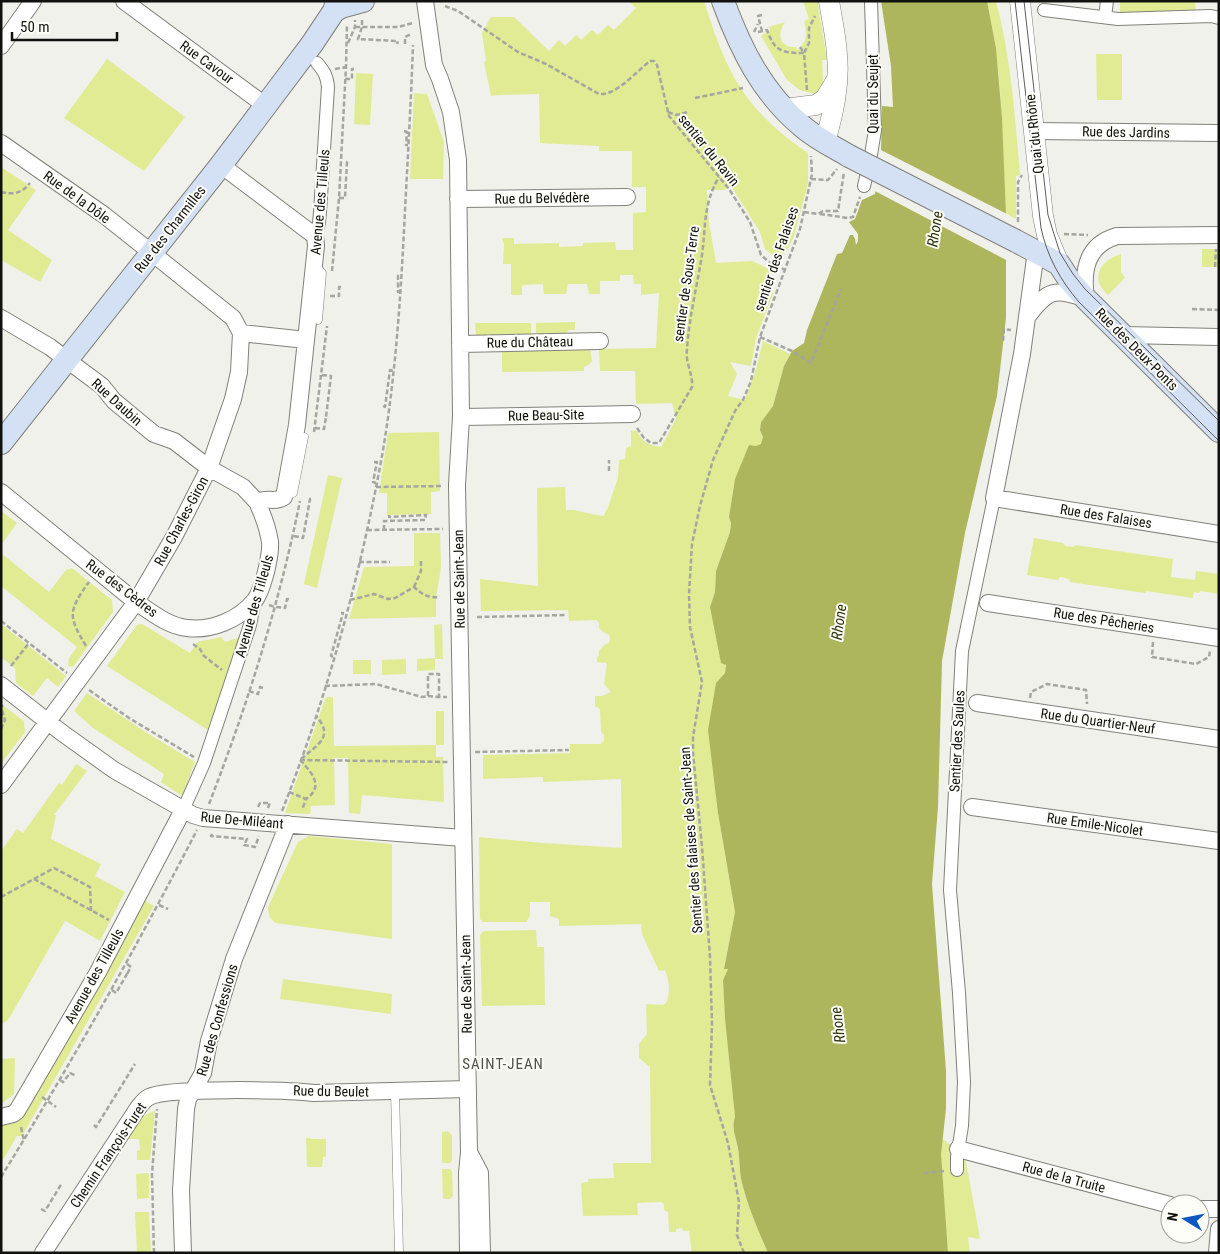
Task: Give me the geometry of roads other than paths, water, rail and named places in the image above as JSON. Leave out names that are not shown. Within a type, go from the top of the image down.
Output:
[{"type":"main road","points":[[723,1],[732,27],[753,69],[784,109],[804,128],[818,149],[844,164],[1021,232],[1058,264]]},
{"type":"main road","name":"Rue des Charmilles","points":[[1,443],[266,106],[311,58],[348,8]]},
{"type":"main road","name":"Rue des Deux-Ponts","points":[[1058,264],[1086,299],[1219,431]]},
{"type":"street","points":[[1,46],[33,1]]},
{"type":"street","name":"Rue Cavour","points":[[124,1],[266,106]]},
{"type":"street","name":"Quai du Seujet","points":[[864,186],[875,130],[871,1]]},
{"type":"street","name":"Quai du Rhône","points":[[1020,1],[1043,216],[1047,235],[1058,264]]},
{"type":"street","points":[[1105,17],[1108,1]]},
{"type":"street","name":"Rue de Saint-Jean","points":[[423,4],[434,65],[450,112],[458,160],[461,417],[457,485],[469,1152],[467,1173],[468,1253]]},
{"type":"street","points":[[818,149],[832,115],[838,55],[823,6]]},
{"type":"street","points":[[1044,10],[1118,19],[1211,16],[1219,18]]},
{"type":"street","name":"Avenue des Tilleuls","points":[[284,497],[297,425],[314,264],[315,236],[320,218],[328,87],[324,70],[311,58]]},
{"type":"street","points":[[784,109],[816,105],[825,99],[837,79]]},
{"type":"street","name":"Rue des Jardins","points":[[1034,131],[1219,133]]},
{"type":"street","name":"Rue de la Dôle","points":[[1,143],[104,215],[152,253]]},
{"type":"street","points":[[221,165],[315,236]]},
{"type":"street","name":"Rue du Belvédère","points":[[458,199],[627,197]]},
{"type":"street","name":"Sentier des Saules","points":[[958,1170],[964,1082],[950,890],[962,651],[1022,354],[1027,317],[1021,232]]},
{"type":"street","points":[[1027,317],[1038,302],[1044,296],[1050,294],[1064,293],[1086,299],[1086,272],[1090,255],[1106,239],[1117,236],[1217,241]]},
{"type":"street","points":[[152,253],[232,318],[241,333],[306,340]]},
{"type":"street","name":"Rue Daubin","points":[[1,318],[50,347],[102,386],[114,401],[154,434],[174,441],[208,468],[243,487],[257,502]]},
{"type":"street","name":"Rue Charles-Giron","points":[[3,780],[136,602],[174,537],[208,468],[233,400],[239,372],[241,333]]},
{"type":"street","points":[[1122,335],[1219,337]]},
{"type":"street","name":"Rue du Château","points":[[460,344],[600,341]]},
{"type":"street","name":"Rue Beau-Site","points":[[461,417],[632,421]]},
{"type":"street","name":"Rue des Cèdres","points":[[1,492],[136,602],[160,618],[186,628],[213,626],[226,622],[256,600]]},
{"type":"street","points":[[257,502],[277,500],[284,497]]},
{"type":"street","name":"Rue des Falaises","points":[[994,498],[1219,534]]},
{"type":"street","name":"Avenue des Tilleuls","points":[[1,1117],[18,1111],[98,972],[183,810],[204,762],[250,625],[269,558],[270,543],[267,526],[257,502]]},
{"type":"street","name":"Rue des Pêcheries","points":[[988,603],[1215,642]]},
{"type":"street","name":"Rue De-Miléant","points":[[1,685],[114,770],[183,810],[203,818],[285,815],[464,838]]},
{"type":"street","name":"Rue du Quartier-Neuf","points":[[977,703],[1219,738]]},
{"type":"street","name":"Rue Emile-Nicolet","points":[[972,807],[1219,841]]},
{"type":"street","name":"Rue des Confessions","points":[[183,1253],[181,1190],[185,1117],[188,1099],[202,1073],[209,1041],[234,959],[285,815]]},
{"type":"street","name":"Rue du Beulet","points":[[194,1091],[296,1091],[314,1093],[468,1090]]},
{"type":"street","name":"Chemin François-Furet","points":[[43,1253],[138,1108],[149,1097],[159,1093],[194,1091]]},
{"type":"street","name":"Rue de la Truite","points":[[958,1149],[1160,1201]]},
{"type":"street","name":"Rue de Saint-Jean","points":[[469,1152],[480,1173],[482,1253]]},
{"type":"street","points":[[1217,1253],[1219,1229]]},
{"type":"lane","points":[[314,264],[322,273],[318,320]]},
{"type":"lane","points":[[284,497],[293,493],[304,437]]},
{"type":"lane","points":[[395,1091],[399,1253]]},
{"type":"water","name":"Rhone","points":[[881,1],[987,1],[996,48],[1002,118],[1006,214],[1006,318],[997,396],[965,533],[942,661],[938,807],[932,884],[946,1071],[946,1109],[941,1154],[948,1253],[768,1253],[744,1192],[734,1129],[735,1117],[723,980],[728,969],[724,969],[735,912],[718,813],[708,730],[716,683],[725,673],[726,665],[721,663],[710,607],[715,592],[716,571],[730,532],[731,523],[729,517],[735,479],[749,445],[756,446],[761,444],[763,437],[760,430],[761,422],[773,406],[784,366],[792,351],[804,343],[807,330],[837,254],[842,253],[850,235],[853,235],[856,245],[858,241],[858,234],[849,222],[855,219],[862,200],[875,194],[881,150],[882,106],[893,107],[891,66]]},
{"type":"tram line","points":[[1015,1],[1041,228],[1051,258],[1060,276],[1079,302],[1219,441]]},
{"type":"tram line","points":[[1024,1],[1048,215],[1060,253],[1085,289],[1219,421]]},
{"type":"district","name":"SAINT-JEAN","points":[[503,1064]]}]
